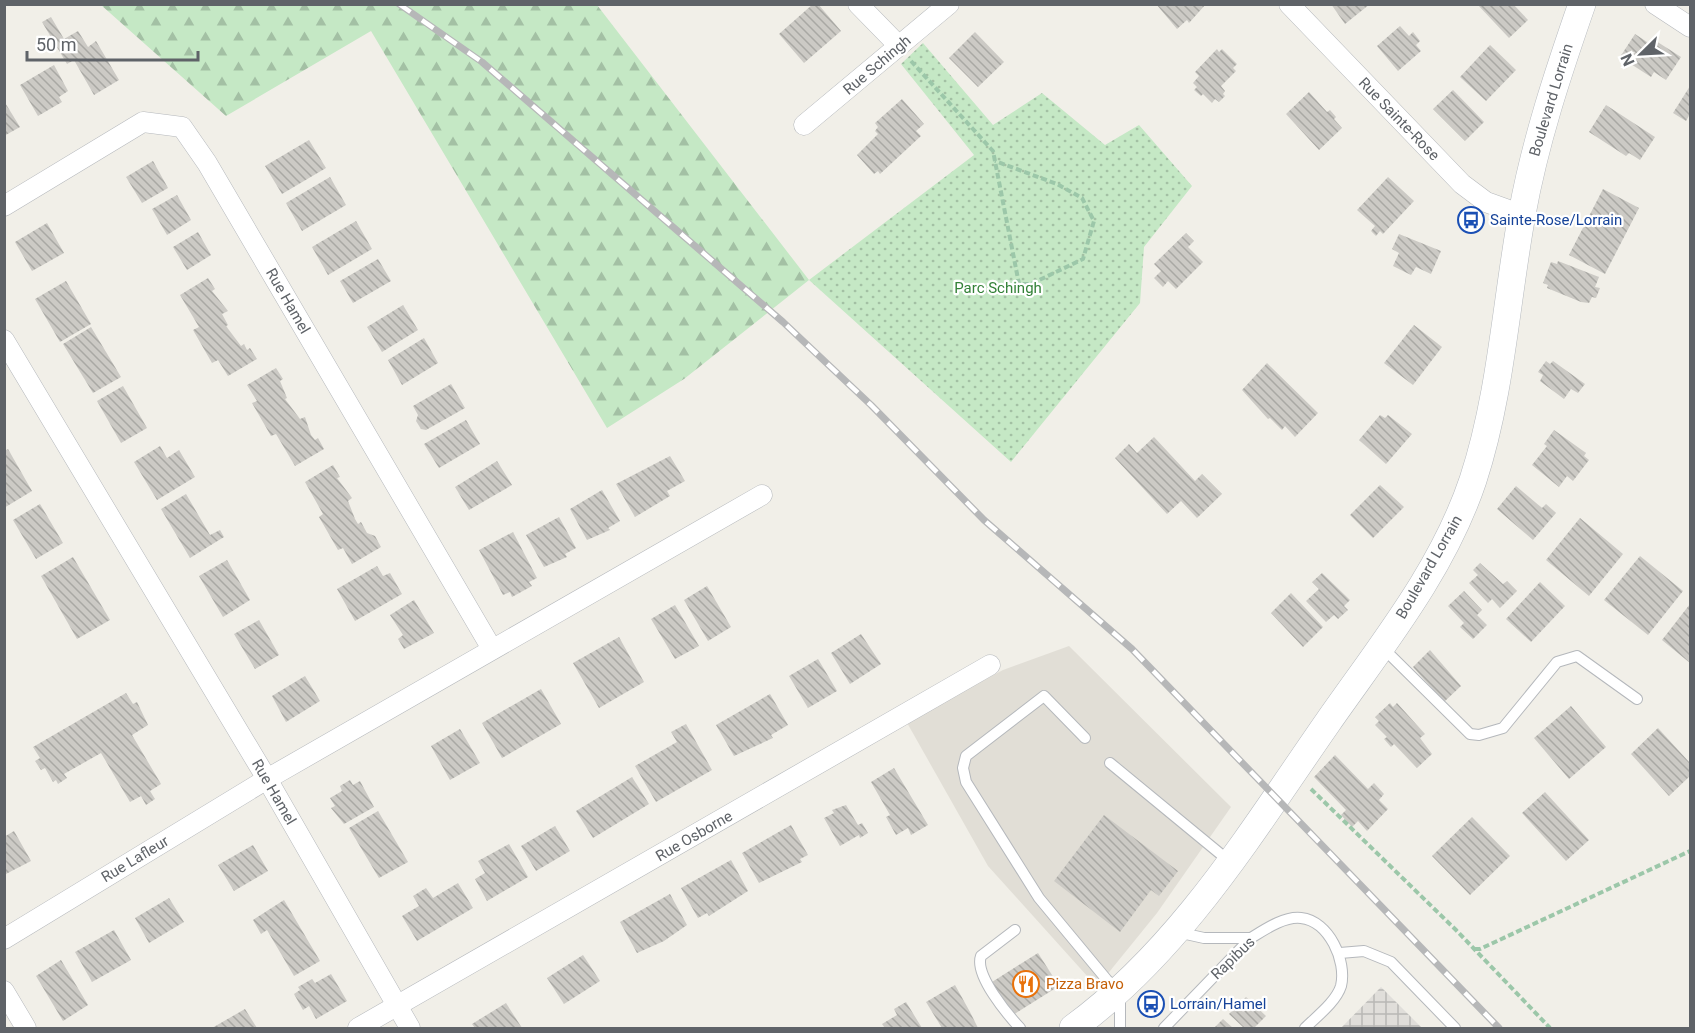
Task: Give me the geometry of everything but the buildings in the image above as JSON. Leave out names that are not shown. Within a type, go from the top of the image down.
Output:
[{"type":"main road","name":"Boulevard Lorrain","points":[[1073,1029],[1120,991],[1177,932],[1381,645],[1449,539],[1473,480],[1491,405],[1522,215],[1535,154],[1581,4]]},
{"type":"street","points":[[858,4],[899,46]]},
{"type":"street","name":"Rue Schingh","points":[[804,125],[949,4]]},
{"type":"street","name":"Rue Sainte-Rose","points":[[1290,4],[1462,184],[1486,202],[1522,215]]},
{"type":"street","points":[[1655,4],[1690,27]]},
{"type":"street","name":"Rue Hamel","points":[[4,206],[143,122],[182,127],[207,163],[492,649]]},
{"type":"street","name":"Rue Hamel","points":[[4,340],[267,779],[410,1029]]},
{"type":"street","points":[[267,779],[762,495]]},
{"type":"street","name":"Rue Osborne","points":[[398,1006],[990,665]]},
{"type":"street","name":"Rue Lafleur","points":[[4,939],[267,779]]},
{"type":"street","points":[[4,991],[26,1029]]},
{"type":"street","points":[[358,1029],[398,1006]]},
{"type":"lane","points":[[1381,645],[1470,734],[1479,735],[1503,728],[1557,662],[1569,657],[1577,656],[1637,699]]},
{"type":"lane","points":[[1085,738],[1044,696],[966,756],[963,768],[966,782],[1040,898],[1107,980],[1120,991],[1120,1029]]},
{"type":"lane","points":[[1110,763],[1229,861]]},
{"type":"lane","name":"Rapibus","points":[[1164,1029],[1251,938],[1268,927],[1300,918],[1312,921],[1340,953]]},
{"type":"lane","points":[[1015,930],[981,956],[979,961],[985,980],[1007,1014],[1020,1029]]},
{"type":"lane","points":[[1177,932],[1204,938],[1251,938]]},
{"type":"lane","points":[[1305,1029],[1340,988],[1342,968],[1340,953],[1364,951],[1391,962],[1455,1029]]},
{"type":"path","points":[[899,46],[993,151],[1018,284],[1031,284],[1083,259],[1094,221],[1082,198],[1057,184],[995,161]]},
{"type":"path","points":[[1292,772],[1474,949],[1550,1029]]},
{"type":"path","points":[[1474,949],[1480,949],[1690,851]]},
{"type":"shaded area","points":[[1069,646],[1231,807],[1157,913],[1097,987],[988,866],[906,721],[1003,670]]},
{"type":"shaded area","points":[[1381,987],[1422,1028],[1341,1028]]},
{"type":"green space","points":[[101,5],[597,5],[809,280],[684,379],[607,428],[371,31],[226,116]]},
{"type":"green space","name":"Parc Schingh","points":[[923,43],[993,125],[1042,93],[1105,145],[1139,125],[1192,186],[1144,247],[1140,303],[1011,462],[809,280],[974,155],[901,64]]},
{"type":"railway","points":[[399,4],[482,62],[783,322],[871,405],[984,520],[1132,649],[1499,1028]]},
{"type":"place","name":"Sainte-Rose/Lorrain","points":[[1471,220]]},
{"type":"place","name":"Pizza Bravo","points":[[1026,984]]},
{"type":"place","name":"Lorrain/Hamel","points":[[1151,1004]]}]
